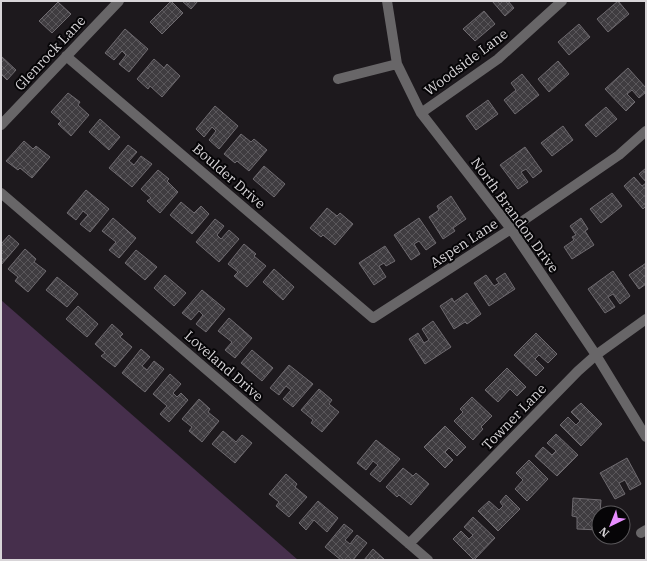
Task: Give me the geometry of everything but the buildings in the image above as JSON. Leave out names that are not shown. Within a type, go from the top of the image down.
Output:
[{"type":"street","name":"Glenrock Lane","points":[[1,125],[118,1]]},
{"type":"street","name":"North Brandon Drive","points":[[387,1],[396,64],[421,113],[511,229],[596,355],[646,437]]},
{"type":"street","name":"Woodside Lane","points":[[421,113],[498,59],[562,1]]},
{"type":"street","name":"Boulder Drive","points":[[66,56],[373,318]]},
{"type":"street","points":[[338,78],[396,64]]},
{"type":"street","name":"Aspen Lane","points":[[373,318],[511,229],[619,155],[646,131]]},
{"type":"street","name":"Loveland Drive","points":[[1,193],[428,560]]},
{"type":"street","name":"Towner Lane","points":[[410,544],[578,371],[596,355],[646,319]]},
{"type":"shaded area","points":[[1,300],[298,560],[1,560]]}]
